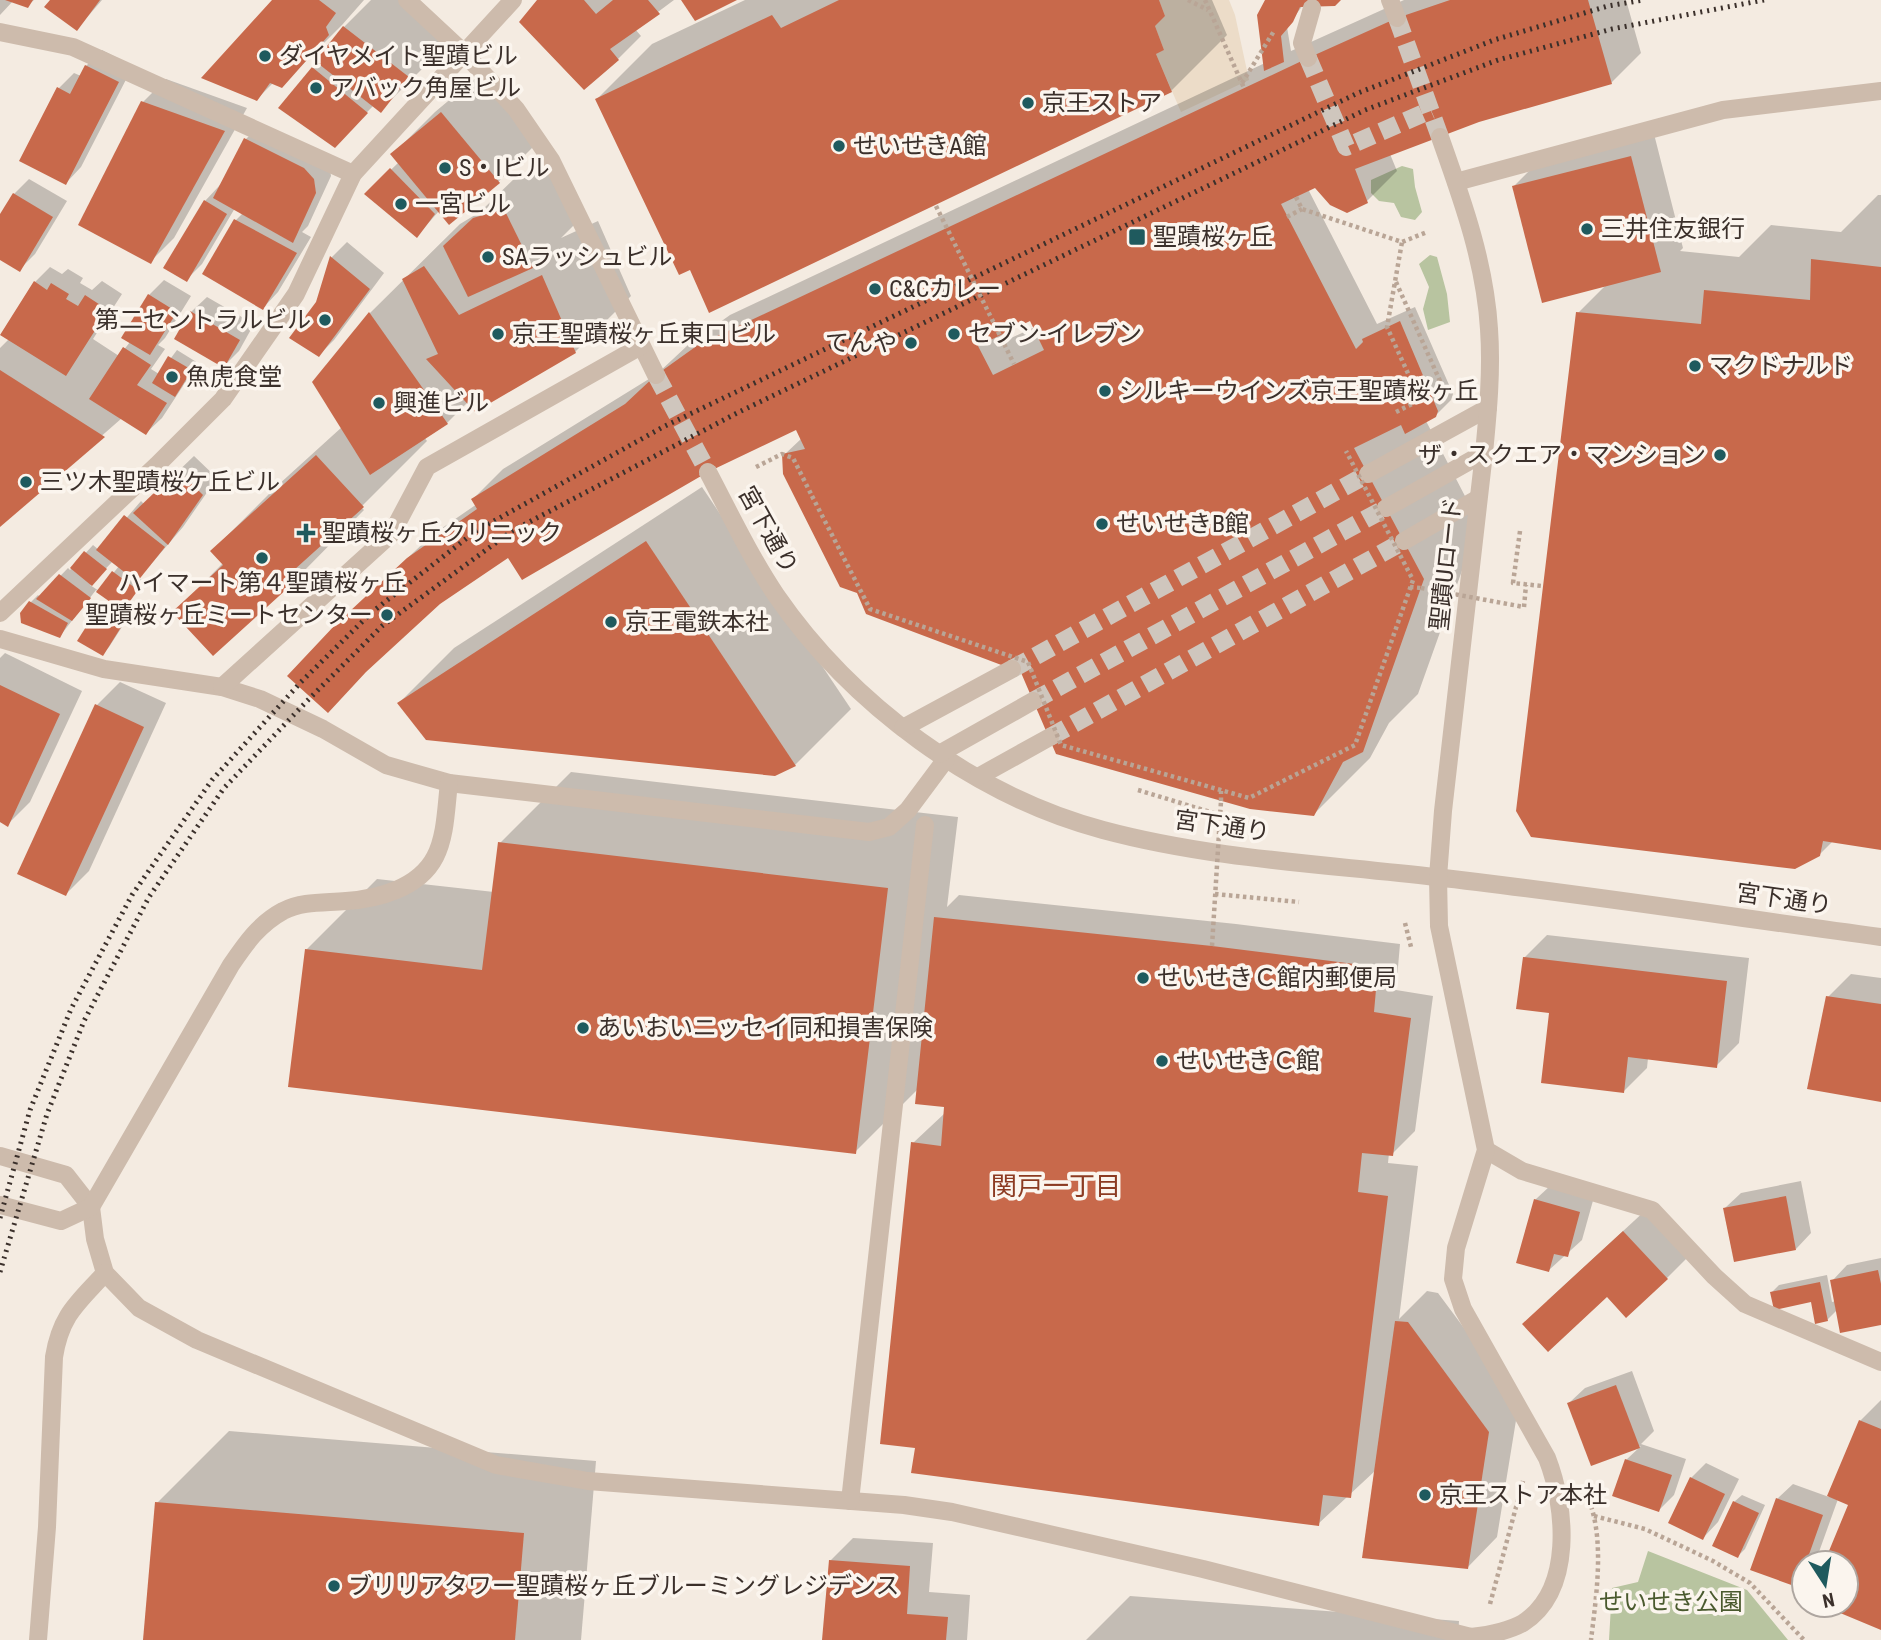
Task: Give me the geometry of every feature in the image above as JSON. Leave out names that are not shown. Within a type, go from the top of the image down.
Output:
[{"type":"street","points":[[407,0],[464,53],[516,109],[551,160],[656,375]]},
{"type":"street","points":[[0,613],[223,399],[296,294],[353,174],[513,0]]},
{"type":"street","points":[[1390,0],[1397,18]]},
{"type":"street","points":[[1308,58],[1302,43],[1312,8]]},
{"type":"street","points":[[0,32],[73,47],[353,174]]},
{"type":"street","points":[[1456,182],[1723,110],[1881,91]]},
{"type":"street","name":"聖蹟Uロード","points":[[1440,137],[1482,270],[1489,330],[1488,408],[1484,453],[1438,877],[1438,926],[1486,1150]]},
{"type":"street","points":[[222,687],[392,533],[427,467],[641,346]]},
{"type":"street","points":[[1368,474],[1488,408]]},
{"type":"street","points":[[1386,508],[1484,453]]},
{"type":"street","name":"宮下通り","points":[[708,472],[745,545],[778,597],[816,645],[858,689],[903,728],[943,756],[978,778],[1035,806],[1102,830],[1196,850],[1438,877],[1881,937]]},
{"type":"street","points":[[1404,541],[1478,499]]},
{"type":"street","points":[[0,639],[104,668],[222,687],[260,699],[323,729],[386,765],[449,783],[869,832],[888,827],[908,810],[943,756],[1033,701]]},
{"type":"street","points":[[903,728],[1012,669]]},
{"type":"street","points":[[978,778],[1050,737]]},
{"type":"street","points":[[0,1205],[61,1221],[91,1207],[230,965],[257,928],[285,910],[314,901],[370,899],[395,891],[418,878],[434,858],[443,833],[449,783]]},
{"type":"street","points":[[850,1501],[925,825]]},
{"type":"street","points":[[0,1156],[66,1175],[91,1207],[95,1239],[106,1273],[139,1308],[197,1340],[496,1465],[588,1481],[850,1501],[952,1512],[1203,1569],[1471,1637],[1493,1634],[1522,1623],[1540,1607],[1559,1566],[1561,1502],[1547,1458],[1463,1309],[1453,1279],[1456,1248],[1486,1150],[1522,1171],[1652,1210],[1714,1276],[1745,1304],[1881,1362]]},
{"type":"street","points":[[38,1640],[47,1527],[54,1357],[58,1334],[69,1312],[106,1273]]},
{"type":"street","points":[[1522,1623],[1530,1640]]},
{"type":"path","points":[[1188,0],[1208,10]]},
{"type":"path","points":[[1205,0],[1243,86],[1276,27]]},
{"type":"path","points":[[1296,197],[1302,209],[1402,242],[1427,232]]},
{"type":"path","points":[[936,206],[1014,364]]},
{"type":"path","points":[[1287,217],[1302,209]]},
{"type":"path","points":[[1395,412],[1420,400],[1387,327],[1402,242]]},
{"type":"path","points":[[1395,280],[1440,381],[1442,404]]},
{"type":"path","points":[[756,467],[782,454],[793,457],[870,609],[1028,662],[1061,745],[1249,798],[1355,746],[1413,580],[1346,451]]},
{"type":"path","points":[[1520,531],[1513,583],[1542,586]]},
{"type":"path","points":[[1410,587],[1524,607],[1526,584]]},
{"type":"path","points":[[1138,790],[1220,815]]},
{"type":"path","points":[[1212,946],[1222,791]]},
{"type":"path","points":[[1215,894],[1299,902]]},
{"type":"path","points":[[1594,1516],[1645,1529],[1713,1561],[1750,1583],[1804,1640]]},
{"type":"green space","points":[[1402,166],[1413,169],[1422,212],[1415,220],[1401,217],[1394,203],[1379,201],[1371,193],[1371,180]]},
{"type":"green space","points":[[1430,255],[1437,257],[1447,294],[1450,322],[1428,330],[1423,309],[1429,287],[1419,264]]},
{"type":"green space","name":"せいせき公園","points":[[1648,1551],[1747,1590],[1788,1640],[1609,1640],[1612,1588],[1638,1582]]},
{"type":"shaded area","points":[[1159,0],[1229,0],[1235,15],[1249,80],[1181,112],[1156,54],[1164,50],[1155,26],[1165,16]]},
{"type":"building","points":[[5,0],[33,0],[28,8]]},
{"type":"building","points":[[50,0],[100,0],[77,31],[44,7]]},
{"type":"building","name":"ダイヤメイト聖蹟ビル","points":[[272,0],[319,0],[336,13],[326,27],[329,35],[282,88],[270,83],[257,101],[201,78]]},
{"type":"building","points":[[537,0],[584,0],[596,14],[613,0],[648,0],[660,14],[610,49],[619,60],[584,90],[519,22]]},
{"type":"building","points":[[681,0],[737,0],[695,21]]},
{"type":"building","name":"せいせきA館","points":[[839,0],[1159,0],[1165,16],[1155,26],[1164,50],[1156,54],[1172,92],[709,313],[690,270],[679,275],[595,99],[772,15],[781,28]]},
{"type":"building","points":[[1265,0],[1341,0],[1335,6],[1300,7],[1293,22],[1281,36],[1284,62],[1264,71],[1257,15]]},
{"type":"building","points":[[1450,0],[1588,0],[1612,84],[1479,122],[1355,169],[1368,203],[1347,213],[1330,205],[1315,188],[1281,204],[1356,349],[1363,342],[1362,339],[1400,321],[1438,411],[1436,417],[1405,434],[1401,425],[1354,448],[1424,579],[1363,752],[1343,762],[1314,816],[1250,809],[1056,754],[1019,668],[1012,669],[866,614],[857,593],[840,587],[783,474],[782,454],[805,449],[796,430],[708,472],[522,580],[508,558],[440,604],[366,672],[328,713],[287,676],[335,625],[407,558],[477,509],[471,499],[625,404],[656,375],[698,345],[1397,18]],"holes":[[[1030,321],[1044,350],[993,375],[978,346]]]},
{"type":"building","points":[[343,26],[409,77],[381,113],[315,61]]},
{"type":"building","points":[[85,65],[119,82],[66,185],[19,161],[57,87],[70,94]]},
{"type":"building","name":"アバック角屋ビル","points":[[312,67],[368,113],[335,148],[278,108]]},
{"type":"building","points":[[141,101],[225,131],[151,264],[78,225]]},
{"type":"building","name":"S・Iビル","points":[[441,112],[500,183],[449,225],[390,154]]},
{"type":"building","points":[[244,138],[304,168],[314,179],[316,193],[293,243],[213,198]]},
{"type":"building","name":"三井住友銀行","points":[[1631,156],[1661,272],[1542,303],[1512,186]]},
{"type":"building","name":"一宮ビル","points":[[390,168],[435,214],[417,238],[364,194]]},
{"type":"building","points":[[13,193],[53,217],[20,272],[0,260],[0,214]]},
{"type":"building","points":[[204,200],[227,214],[187,282],[163,268]]},
{"type":"building","name":"SAラッシュビル","points":[[504,209],[533,268],[468,297],[443,246],[473,218]]},
{"type":"building","points":[[234,219],[297,253],[263,310],[202,274]]},
{"type":"building","name":"第二セントラルビル","points":[[330,256],[370,289],[319,357],[289,338],[316,302]]},
{"type":"building","name":"ザ・スクエア・マンション","points":[[1811,259],[1881,267],[1881,850],[1823,841],[1820,856],[1795,869],[1531,837],[1516,811],[1576,312],[1701,324],[1704,290],[1810,300]]},
{"type":"building","name":"京王聖蹟桜ヶ丘東口ビル","points":[[424,266],[459,315],[542,275],[576,353],[475,412],[426,359],[438,354],[402,279]]},
{"type":"building","points":[[34,281],[47,290],[51,283],[69,294],[66,299],[78,306],[85,295],[108,310],[66,376],[0,335]]},
{"type":"building","points":[[148,294],[177,312],[150,355],[121,338]]},
{"type":"building","points":[[190,311],[240,340],[224,368],[174,339]]},
{"type":"building","name":"興進ビル","points":[[369,312],[448,424],[370,475],[312,382]]},
{"type":"building","points":[[123,347],[151,365],[137,385],[167,403],[146,435],[89,399]]},
{"type":"building","name":"魚虎食堂","points":[[168,356],[192,370],[175,397],[152,383]]},
{"type":"building","name":"三ツ木聖蹟桜ケ丘ビル","points":[[0,370],[105,437],[0,527]]},
{"type":"building","name":"ハイマート第４聖蹟桜ヶ丘","points":[[316,455],[364,507],[294,570],[300,577],[213,656],[172,612],[223,565],[210,551]]},
{"type":"building","points":[[178,470],[203,495],[168,545],[133,513]]},
{"type":"building","points":[[124,515],[165,547],[137,582],[96,550]]},
{"type":"building","name":"京王電鉄本社","points":[[646,541],[796,766],[775,776],[426,740],[397,703]]},
{"type":"building","points":[[84,551],[107,569],[92,586],[70,568]]},
{"type":"building","points":[[112,571],[138,590],[123,611],[96,592]]},
{"type":"building","points":[[59,574],[91,598],[72,621],[36,599]]},
{"type":"building","points":[[29,601],[68,623],[60,638],[21,623],[20,613]]},
{"type":"building","points":[[98,608],[123,624],[103,656],[77,641]]},
{"type":"building","points":[[0,685],[60,714],[8,827],[0,822]]},
{"type":"building","points":[[95,704],[144,727],[66,896],[17,874]]},
{"type":"building","name":"あいおいニッセイ同和損害保険","points":[[498,842],[888,888],[856,1154],[288,1087],[305,949],[482,970]]},
{"type":"building","points":[[934,917],[1212,946],[1378,967],[1374,1012],[1411,1018],[1393,1156],[1362,1153],[1358,1192],[1388,1196],[1351,1498],[1323,1495],[1319,1526],[911,1473],[915,1448],[880,1444],[911,1142],[941,1146],[944,1107],[915,1104]]},
{"type":"building","points":[[1523,957],[1727,981],[1717,1068],[1628,1057],[1624,1093],[1541,1083],[1549,1013],[1516,1009]]},
{"type":"building","points":[[1826,996],[1881,1004],[1881,1102],[1807,1089]]},
{"type":"building","points":[[1786,1196],[1796,1250],[1734,1262],[1723,1208]]},
{"type":"building","points":[[1534,1199],[1580,1212],[1568,1257],[1554,1254],[1549,1272],[1516,1263]]},
{"type":"building","points":[[1623,1231],[1668,1279],[1626,1318],[1607,1297],[1548,1352],[1522,1324]]},
{"type":"building","points":[[1878,1270],[1881,1284],[1881,1325],[1840,1333],[1830,1280]]},
{"type":"building","points":[[1820,1282],[1828,1321],[1815,1324],[1811,1302],[1774,1310],[1770,1292]]},
{"type":"building","name":"京王ストア本社","points":[[1395,1321],[1408,1322],[1489,1432],[1468,1569],[1362,1558]]},
{"type":"building","points":[[1616,1385],[1640,1448],[1591,1466],[1567,1403]]},
{"type":"building","points":[[1859,1420],[1881,1429],[1881,1630],[1855,1619],[1860,1619],[1860,1549],[1830,1549],[1848,1505],[1827,1496]]},
{"type":"building","points":[[1625,1459],[1672,1475],[1659,1512],[1612,1496]]},
{"type":"building","points":[[1690,1477],[1725,1494],[1703,1540],[1668,1523]]},
{"type":"building","points":[[1776,1498],[1823,1515],[1811,1549],[1790,1549],[1790,1584],[1750,1570]]},
{"type":"building","points":[[1733,1501],[1759,1513],[1738,1558],[1712,1546]]},
{"type":"building","name":"ブリリアタワー聖蹟桜ヶ丘ブルーミングレジデンス","points":[[155,1502],[524,1533],[515,1640],[143,1640]]},
{"type":"building","points":[[829,1560],[910,1566],[907,1614],[948,1617],[946,1640],[822,1640]]},
{"type":"tunnel","points":[[1397,18],[1440,137]]},
{"type":"tunnel","points":[[1308,58],[1346,147],[1431,110]]},
{"type":"tunnel","points":[[656,375],[708,472]]},
{"type":"tunnel","points":[[1012,669],[1368,474]]},
{"type":"tunnel","points":[[1033,701],[1386,508]]},
{"type":"tunnel","points":[[1050,737],[1404,541]]},
{"type":"railway","points":[[0,1218],[30,1110],[71,1009],[132,895],[212,780],[301,682],[372,612],[476,531],[663,427],[1358,93],[1494,40],[1608,6],[1643,0]]},
{"type":"railway","points":[[0,1272],[47,1114],[84,1021],[149,897],[224,788],[382,626],[512,531],[739,412],[1365,110],[1498,60],[1612,29],[1764,0]]},
{"type":"place","name":"ダイヤメイト聖蹟ビル","points":[[265,56]]},
{"type":"place","name":"アバック角屋ビル","points":[[316,88]]},
{"type":"place","name":"京王ストア","points":[[1028,103]]},
{"type":"place","name":"せいせきA館","points":[[839,146]]},
{"type":"place","name":"S・Iビル","points":[[445,168]]},
{"type":"place","name":"一宮ビル","points":[[401,204]]},
{"type":"place","name":"三井住友銀行","points":[[1587,229]]},
{"type":"place","name":"聖蹟桜ヶ丘","points":[[1137,237]]},
{"type":"place","name":"SAラッシュビル","points":[[488,257]]},
{"type":"place","name":"C&Cカレー","points":[[875,289]]},
{"type":"place","name":"第二セントラルビル","points":[[325,320]]},
{"type":"place","name":"京王聖蹟桜ヶ丘東口ビル","points":[[498,334]]},
{"type":"place","name":"セブン-イレブン","points":[[954,334]]},
{"type":"place","name":"てんや","points":[[911,343]]},
{"type":"place","name":"マクドナルド","points":[[1695,366]]},
{"type":"place","name":"魚虎食堂","points":[[172,377]]},
{"type":"place","name":"シルキーウインズ京王聖蹟桜ヶ丘","points":[[1105,391]]},
{"type":"place","name":"興進ビル","points":[[379,403]]},
{"type":"place","name":"ザ・スクエア・マンション","points":[[1720,455]]},
{"type":"place","name":"三ツ木聖蹟桜ケ丘ビル","points":[[26,482]]},
{"type":"place","name":"せいせきB館","points":[[1102,524]]},
{"type":"place","name":"聖蹟桜ヶ丘クリニック","points":[[306,533]]},
{"type":"place","name":"ハイマート第４聖蹟桜ヶ丘","points":[[262,558]]},
{"type":"place","name":"聖蹟桜ヶ丘ミートセンター","points":[[387,615]]},
{"type":"place","name":"京王電鉄本社","points":[[611,622]]},
{"type":"place","name":"せいせきＣ館内郵便局","points":[[1143,978]]},
{"type":"place","name":"あいおいニッセイ同和損害保険","points":[[583,1028]]},
{"type":"place","name":"せいせきＣ館","points":[[1162,1061]]},
{"type":"place","name":"京王ストア本社","points":[[1425,1495]]},
{"type":"place","name":"ブリリアタワー聖蹟桜ヶ丘ブルーミングレジデンス","points":[[334,1586]]},
{"type":"district","name":"関戸一丁目","points":[[1056,1186]]}]
